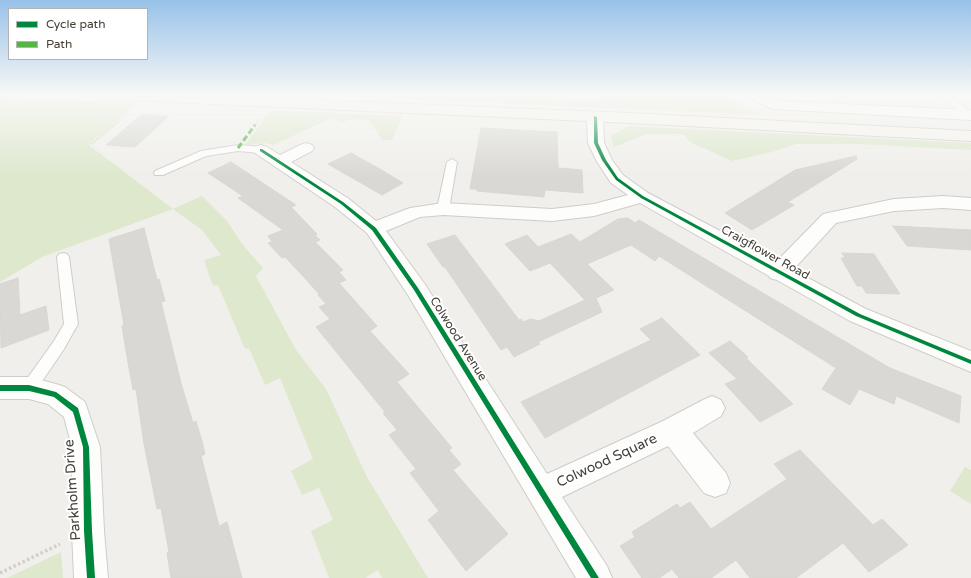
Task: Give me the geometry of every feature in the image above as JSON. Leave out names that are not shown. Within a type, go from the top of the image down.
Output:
[{"type":"main road","points":[[693,122],[971,136]]},
{"type":"street","name":"Craigflower Road","points":[[595,122],[596,143],[604,160],[617,179],[642,197],[858,315],[971,362]]},
{"type":"street","points":[[270,156],[306,148]]},
{"type":"street","name":"Colwood Avenue","points":[[270,156],[342,203],[374,229],[416,289],[595,578]]},
{"type":"street","points":[[374,229],[417,212],[443,209],[552,215],[594,210],[642,197]]},
{"type":"street","points":[[778,272],[830,218],[894,205],[943,202],[971,204]]},
{"type":"street","name":"Parkholm Drive","points":[[0,388],[29,388],[56,395],[76,410],[86,447],[91,578]]},
{"type":"street","name":"Colwood Square","points":[[541,492],[673,430],[712,408]]},
{"type":"street","name":"Colwood Square","points":[[673,430],[715,483]]},
{"type":"lane","points":[[159,173],[204,153],[238,148],[270,156]]},
{"type":"lane","points":[[443,209],[452,162]]},
{"type":"lane","points":[[29,388],[59,345],[71,324],[63,257]]},
{"type":"path","points":[[92,144],[118,122]]},
{"type":"path","points":[[0,573],[88,530]]},
{"type":"green space","points":[[0,122],[115,122],[89,145],[173,209],[42,257],[0,282]]},
{"type":"green space","points":[[262,122],[323,122],[273,145],[266,143],[245,145]]},
{"type":"green space","points":[[371,122],[400,122],[392,140],[382,140]]},
{"type":"green space","points":[[628,126],[971,143],[971,150],[858,144],[796,144],[772,152],[732,161],[690,142],[683,134],[647,134],[614,147],[611,136]]},
{"type":"green space","points":[[202,196],[227,221],[242,244],[263,268],[256,276],[296,350],[326,389],[367,477],[428,578],[382,578],[378,570],[365,578],[329,578],[311,531],[333,520],[319,488],[302,495],[291,471],[313,459],[280,378],[265,385],[249,348],[245,349],[218,285],[213,286],[204,260],[221,255],[202,230],[173,209]]},
{"type":"green space","points":[[965,467],[971,470],[971,504],[950,491]]},
{"type":"green space","points":[[61,552],[63,578],[7,578]]},
{"type":"building","points":[[133,122],[162,122],[135,147],[106,145]]},
{"type":"building","points":[[481,128],[557,132],[558,168],[582,170],[583,193],[545,190],[544,197],[477,191],[477,189],[470,189]]},
{"type":"building","points":[[351,153],[403,183],[382,195],[328,164]]},
{"type":"building","points":[[856,156],[857,159],[788,202],[794,205],[752,230],[725,213],[795,170]]},
{"type":"building","points":[[231,162],[296,205],[291,207],[317,234],[315,235],[320,240],[315,242],[343,270],[339,272],[346,280],[339,283],[377,326],[370,331],[409,374],[397,382],[452,448],[449,450],[461,464],[453,470],[508,534],[466,571],[428,520],[439,511],[410,473],[416,469],[389,435],[397,430],[383,413],[385,412],[316,327],[330,319],[319,307],[326,304],[318,295],[319,294],[285,257],[282,258],[268,243],[272,242],[268,236],[283,230],[238,198],[243,196],[208,173]]},
{"type":"building","points":[[628,218],[635,223],[639,220],[890,368],[961,396],[959,423],[896,396],[894,404],[859,389],[850,405],[822,389],[836,368],[659,256],[655,261],[631,245],[587,264],[614,290],[596,298],[602,312],[538,342],[540,344],[514,357],[507,347],[501,350],[445,267],[443,267],[427,244],[455,235],[519,320],[521,319],[523,322],[531,319],[539,321],[585,300],[550,263],[530,271],[505,244],[527,235],[538,247],[571,234],[580,242],[618,219]]},
{"type":"building","points":[[893,226],[971,230],[971,250],[907,246]]},
{"type":"building","points":[[144,228],[157,280],[159,279],[165,301],[161,302],[181,383],[193,423],[196,421],[203,445],[205,454],[201,456],[219,526],[227,522],[242,578],[171,578],[167,553],[169,552],[161,508],[157,509],[144,444],[136,389],[133,390],[122,326],[124,325],[109,239]]},
{"type":"building","points":[[842,253],[874,254],[900,294],[866,293],[862,286],[857,286],[841,258],[845,258]]},
{"type":"building","points":[[18,278],[20,315],[46,306],[49,330],[1,348],[0,284]]},
{"type":"building","points":[[662,318],[700,355],[545,438],[521,402],[651,340],[640,329]]},
{"type":"building","points":[[730,341],[748,357],[746,358],[793,404],[760,422],[725,384],[737,379],[709,353]]},
{"type":"building","points":[[800,450],[873,525],[882,519],[908,545],[869,572],[843,543],[796,578],[750,578],[736,560],[711,578],[679,578],[672,569],[659,578],[642,578],[620,546],[635,537],[632,532],[677,504],[680,508],[690,502],[711,529],[787,479],[774,464]]},
{"type":"marked path","points":[[238,148],[255,125]]},
{"type":"cycle path","points":[[595,122],[596,143],[604,160],[617,179],[642,197],[858,315],[971,362]]},
{"type":"cycle path","points":[[261,150],[342,203],[374,229],[416,289],[595,578]]},
{"type":"cycle path","points":[[0,388],[29,388],[56,395],[76,410],[86,447],[88,531],[91,578]]}]
